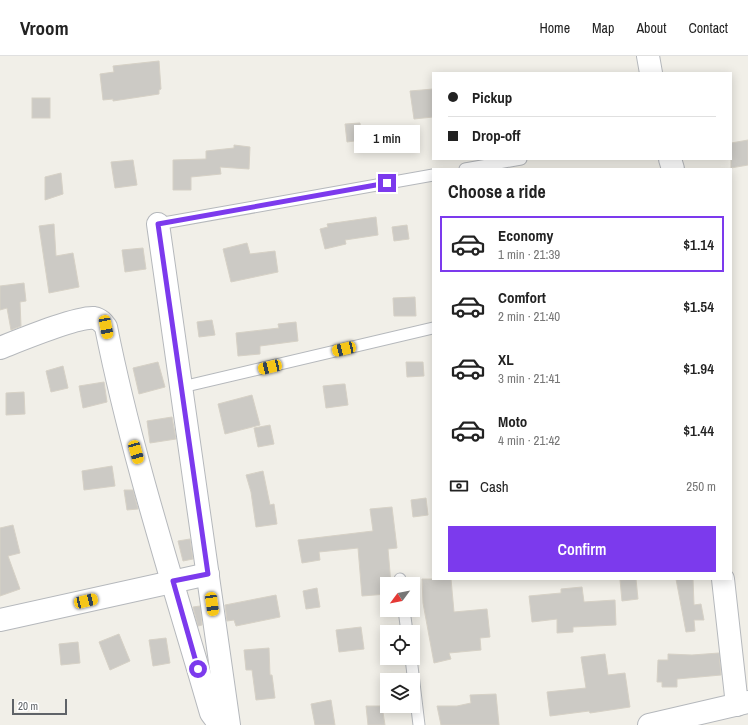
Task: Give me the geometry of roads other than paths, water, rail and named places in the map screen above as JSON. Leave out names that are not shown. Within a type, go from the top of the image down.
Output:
[{"type":"street","points":[[648,56],[651,72]]},
{"type":"street","points":[[158,224],[229,725]]},
{"type":"street","points":[[0,348],[72,322],[94,318],[101,321],[106,327],[119,395],[210,713],[220,725]]},
{"type":"street","points":[[0,620],[208,574]]},
{"type":"street","points":[[649,725],[698,719],[742,704],[723,580]]},
{"type":"lane","points":[[471,168],[515,160]]},
{"type":"lane","points":[[158,224],[432,175]]},
{"type":"lane","points":[[182,388],[432,328]]},
{"type":"lane","points":[[412,665],[419,725]]}]
